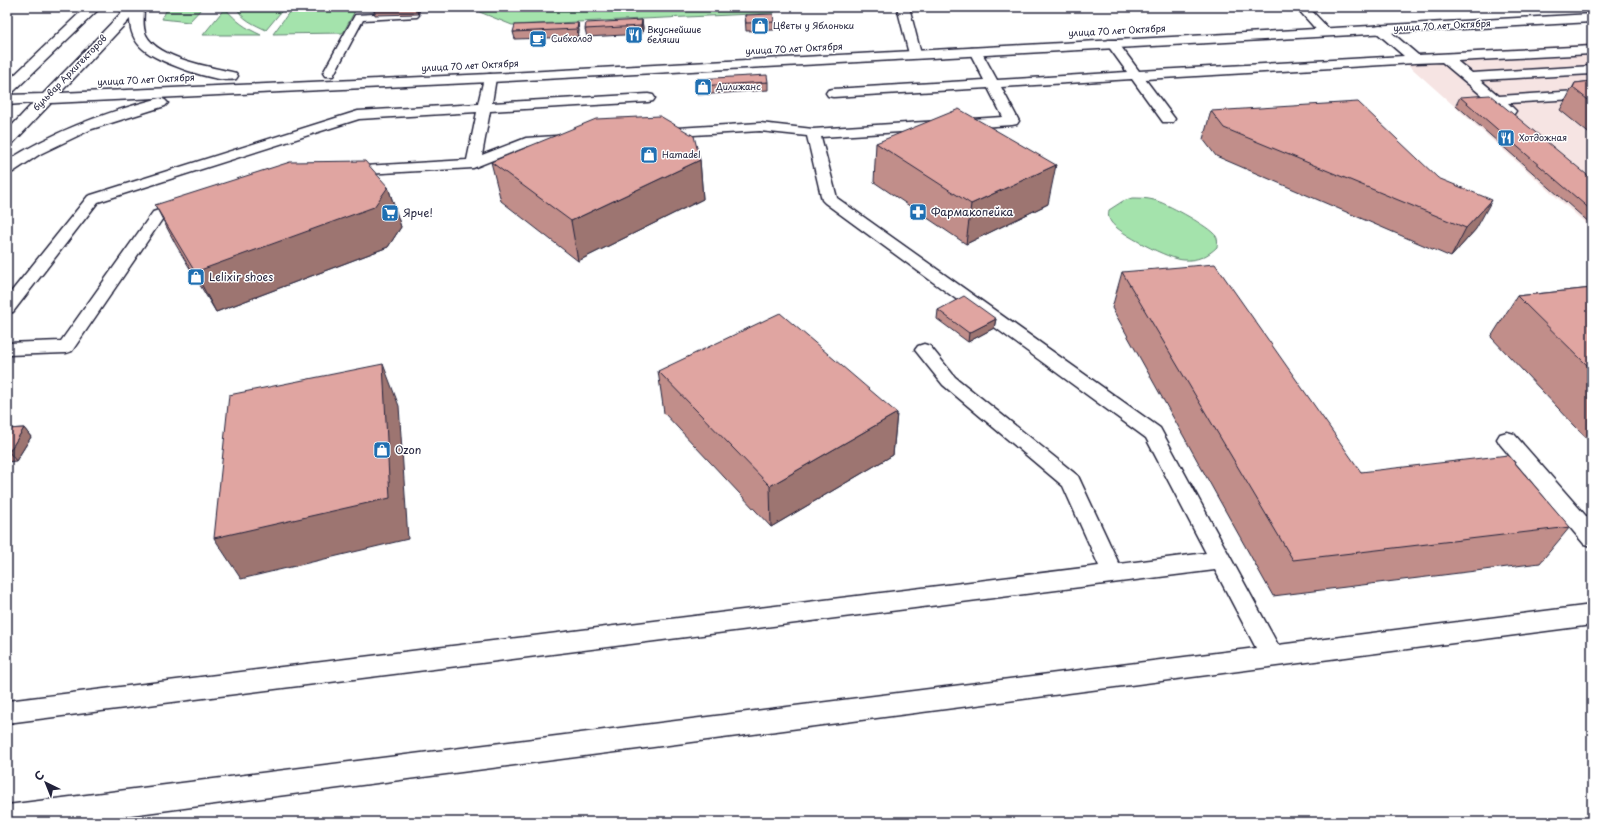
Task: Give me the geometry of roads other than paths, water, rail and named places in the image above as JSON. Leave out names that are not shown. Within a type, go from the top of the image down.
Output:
[{"type":"main road","points":[[9,92],[94,7]]},
{"type":"main road","points":[[135,7],[137,28],[141,38],[148,45],[174,60],[231,76]]},
{"type":"main road","name":"бульвар Архитекторов","points":[[7,140],[59,84],[135,7]]},
{"type":"main road","name":"улица 70 лет Октября","points":[[9,92],[45,99],[490,78],[1314,20],[1575,7]]},
{"type":"main road","name":"улица 70 лет Октября","points":[[9,92],[59,84],[914,48],[975,51],[1592,18]]},
{"type":"main road","points":[[7,168],[34,151],[86,126],[123,113],[201,92]]},
{"type":"lane","points":[[903,7],[914,48]]},
{"type":"lane","points":[[1302,7],[1325,32]]},
{"type":"lane","points":[[329,73],[358,17],[413,15]]},
{"type":"lane","points":[[1380,29],[1415,59]]},
{"type":"lane","points":[[1112,43],[1168,119]]},
{"type":"lane","points":[[833,93],[1592,50]]},
{"type":"lane","points":[[649,134],[760,127],[813,133],[1012,120],[975,51]]},
{"type":"lane","points":[[1445,58],[1520,120]]},
{"type":"lane","points":[[1469,77],[1592,70]]},
{"type":"lane","points":[[473,164],[490,78]]},
{"type":"lane","points":[[1496,100],[1592,94]]},
{"type":"lane","points":[[7,308],[93,199],[358,115],[648,98]]},
{"type":"lane","points":[[813,133],[830,200],[1153,433],[1272,656]]},
{"type":"lane","points":[[333,172],[473,164],[526,142],[580,138]]},
{"type":"lane","points":[[7,349],[66,347],[158,215],[196,203]]},
{"type":"lane","points":[[924,350],[949,381],[1071,481],[1113,574]]},
{"type":"lane","points":[[1507,439],[1592,538]]},
{"type":"lane","points":[[7,712],[1221,560]]},
{"type":"lane","points":[[7,818],[1592,615]]},
{"type":"place","name":"Цветы у Яблоньки","points":[[760,26]]},
{"type":"place","name":"Вкуснейшие беляши","points":[[634,35]]},
{"type":"place","name":"Сибхолод","points":[[538,39]]},
{"type":"place","name":"Дилижанс","points":[[703,87]]},
{"type":"place","name":"Хотдожная","points":[[1506,138]]},
{"type":"place","name":"Hamadel","points":[[649,155]]},
{"type":"place","name":"Фармакопейка","points":[[918,212]]},
{"type":"place","name":"Ярче!","points":[[390,213]]},
{"type":"place","name":"Lelixir shoes","points":[[196,277]]},
{"type":"place","name":"Ozon","points":[[382,450]]}]
